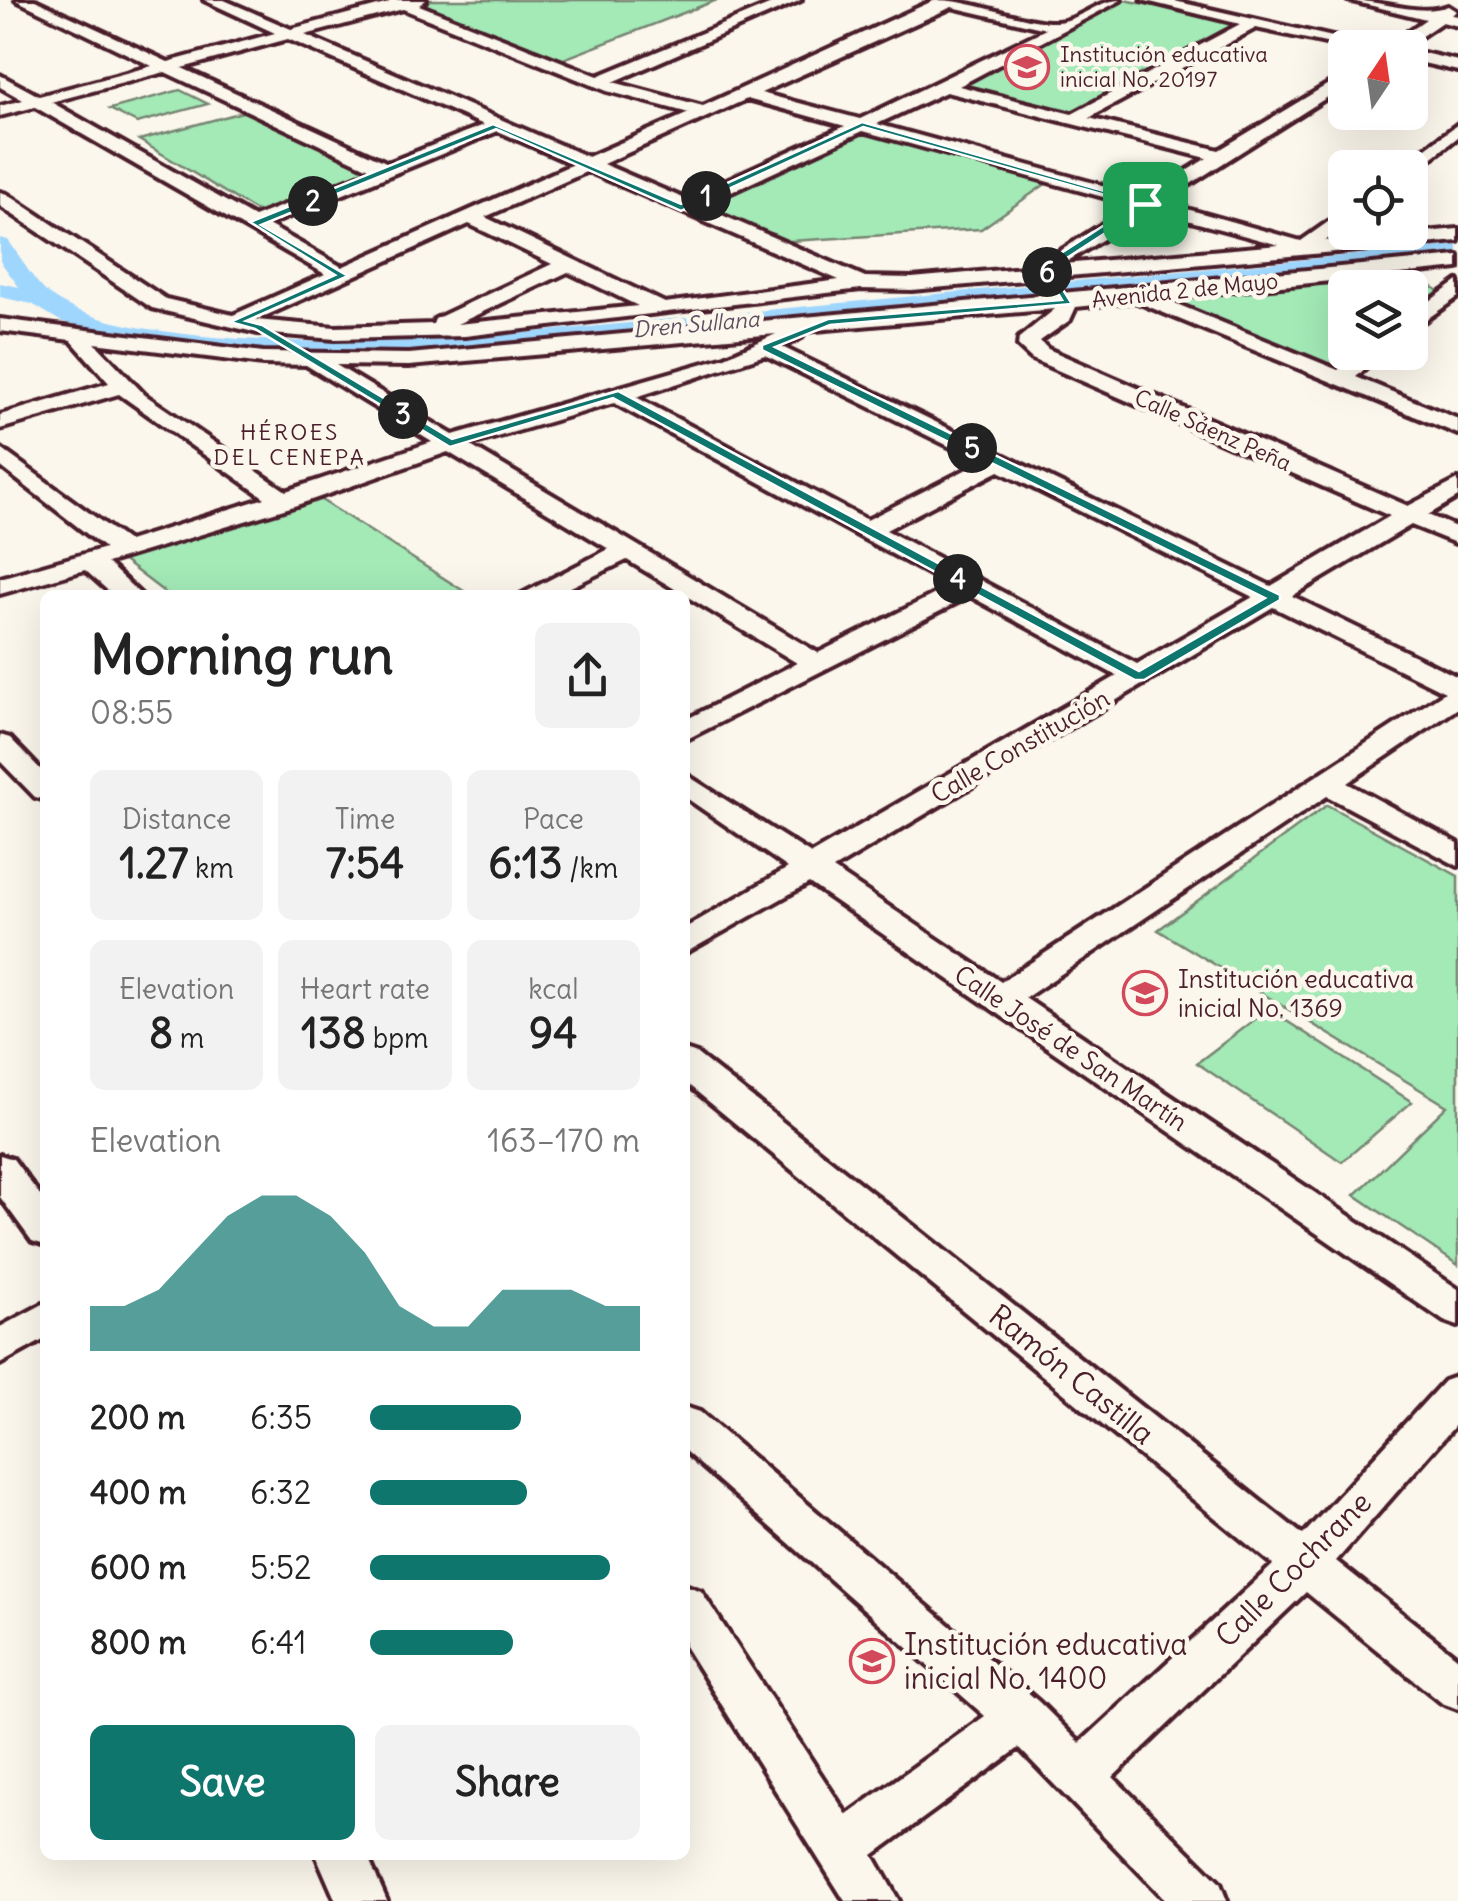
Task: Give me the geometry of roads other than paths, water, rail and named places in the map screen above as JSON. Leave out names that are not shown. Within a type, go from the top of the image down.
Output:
[{"type":"street","points":[[212,0],[681,208],[861,283]]},
{"type":"street","points":[[741,0],[775,8]]},
{"type":"street","points":[[599,82],[794,0]]},
{"type":"street","points":[[681,208],[944,86],[1114,0]]},
{"type":"street","points":[[1148,0],[1328,38]]},
{"type":"street","points":[[1355,0],[1458,21]]},
{"type":"street","points":[[0,10],[34,1],[163,68],[388,170]]},
{"type":"street","points":[[235,322],[473,219],[949,1],[1059,28]]},
{"type":"street","points":[[0,111],[406,2],[599,82],[706,112]]},
{"type":"street","points":[[1420,30],[1458,4]]},
{"type":"street","points":[[1073,120],[1255,22]]},
{"type":"street","points":[[1428,60],[1458,66]]},
{"type":"street","points":[[0,80],[343,276]]},
{"type":"street","points":[[944,86],[1220,156]]},
{"type":"street","points":[[1067,300],[1044,268],[1328,89]]},
{"type":"street","points":[[748,94],[1310,248]]},
{"type":"street","points":[[254,224],[496,126]]},
{"type":"street","points":[[1428,152],[1458,129]]},
{"type":"street","points":[[0,198],[160,304],[264,330],[334,333],[429,332],[662,310],[861,283],[912,284],[1049,275],[1458,235]]},
{"type":"street","points":[[473,219],[662,310]]},
{"type":"street","points":[[1310,248],[1328,232]]},
{"type":"street","name":"Avenida 2 de Mayo","points":[[0,324],[83,337],[310,358],[429,358],[1137,295],[1458,262]]},
{"type":"street","points":[[429,332],[569,264]]},
{"type":"street","points":[[1415,266],[1458,279]]},
{"type":"street","points":[[1428,311],[1458,288]]},
{"type":"street","points":[[1137,295],[1458,427]]},
{"type":"street","name":"Calle Sáenz Peña","points":[[1067,300],[1063,316],[1035,332],[1028,346],[1458,537]]},
{"type":"street","points":[[0,586],[285,501],[450,443],[733,362],[828,322]]},
{"type":"street","points":[[264,330],[817,664]]},
{"type":"street","points":[[83,337],[81,341],[123,386],[285,501]]},
{"type":"street","points":[[766,347],[1458,688]]},
{"type":"street","points":[[1341,378],[1351,370]]},
{"type":"street","points":[[0,422],[123,386]]},
{"type":"street","points":[[614,394],[1140,677]]},
{"type":"street","points":[[0,455],[125,551]]},
{"type":"street","points":[[866,530],[999,462]]},
{"type":"street","name":"Calle Constitución","points":[[690,939],[1458,488]]},
{"type":"street","points":[[544,590],[628,550]]},
{"type":"street","points":[[90,561],[122,590]]},
{"type":"street","points":[[690,728],[970,586]]},
{"type":"street","points":[[1000,999],[1329,785],[1458,696]]},
{"type":"street","points":[[0,744],[40,787]]},
{"type":"street","points":[[1329,785],[1458,856]]},
{"type":"street","name":"Calle José de San Martín","points":[[690,787],[1458,1310]]},
{"type":"street","name":"Ramón Castilla","points":[[690,1067],[1458,1686]]},
{"type":"street","points":[[0,1170],[40,1223]]},
{"type":"street","points":[[0,1347],[40,1322]]},
{"type":"street","name":"Calle Cochrane","points":[[1078,1778],[1306,1563],[1458,1393]]},
{"type":"street","points":[[690,1428],[1022,1718],[1202,1901]]},
{"type":"street","points":[[690,1614],[874,1901]]},
{"type":"street","points":[[839,1850],[1022,1718]]},
{"type":"street","points":[[343,1860],[362,1901]]},
{"type":"waterway","points":[[0,245],[39,298]]},
{"type":"waterway","name":"Dren Sullana","points":[[39,298],[70,317],[185,341],[341,351],[448,347],[1458,252]]},
{"type":"waterway","name":"Dren Sullana","points":[[0,290],[39,298]]},
{"type":"place","name":"Institución educativa inicial No. 20197","points":[[1027,67]]},
{"type":"place","name":"Institución educativa inicial No. 1369","points":[[1145,993]]},
{"type":"place","name":"Institución educativa inicial No. 1400","points":[[872,1661]]},
{"type":"district","name":"HÉROES DEL CENEPA","points":[[290,445]]}]
